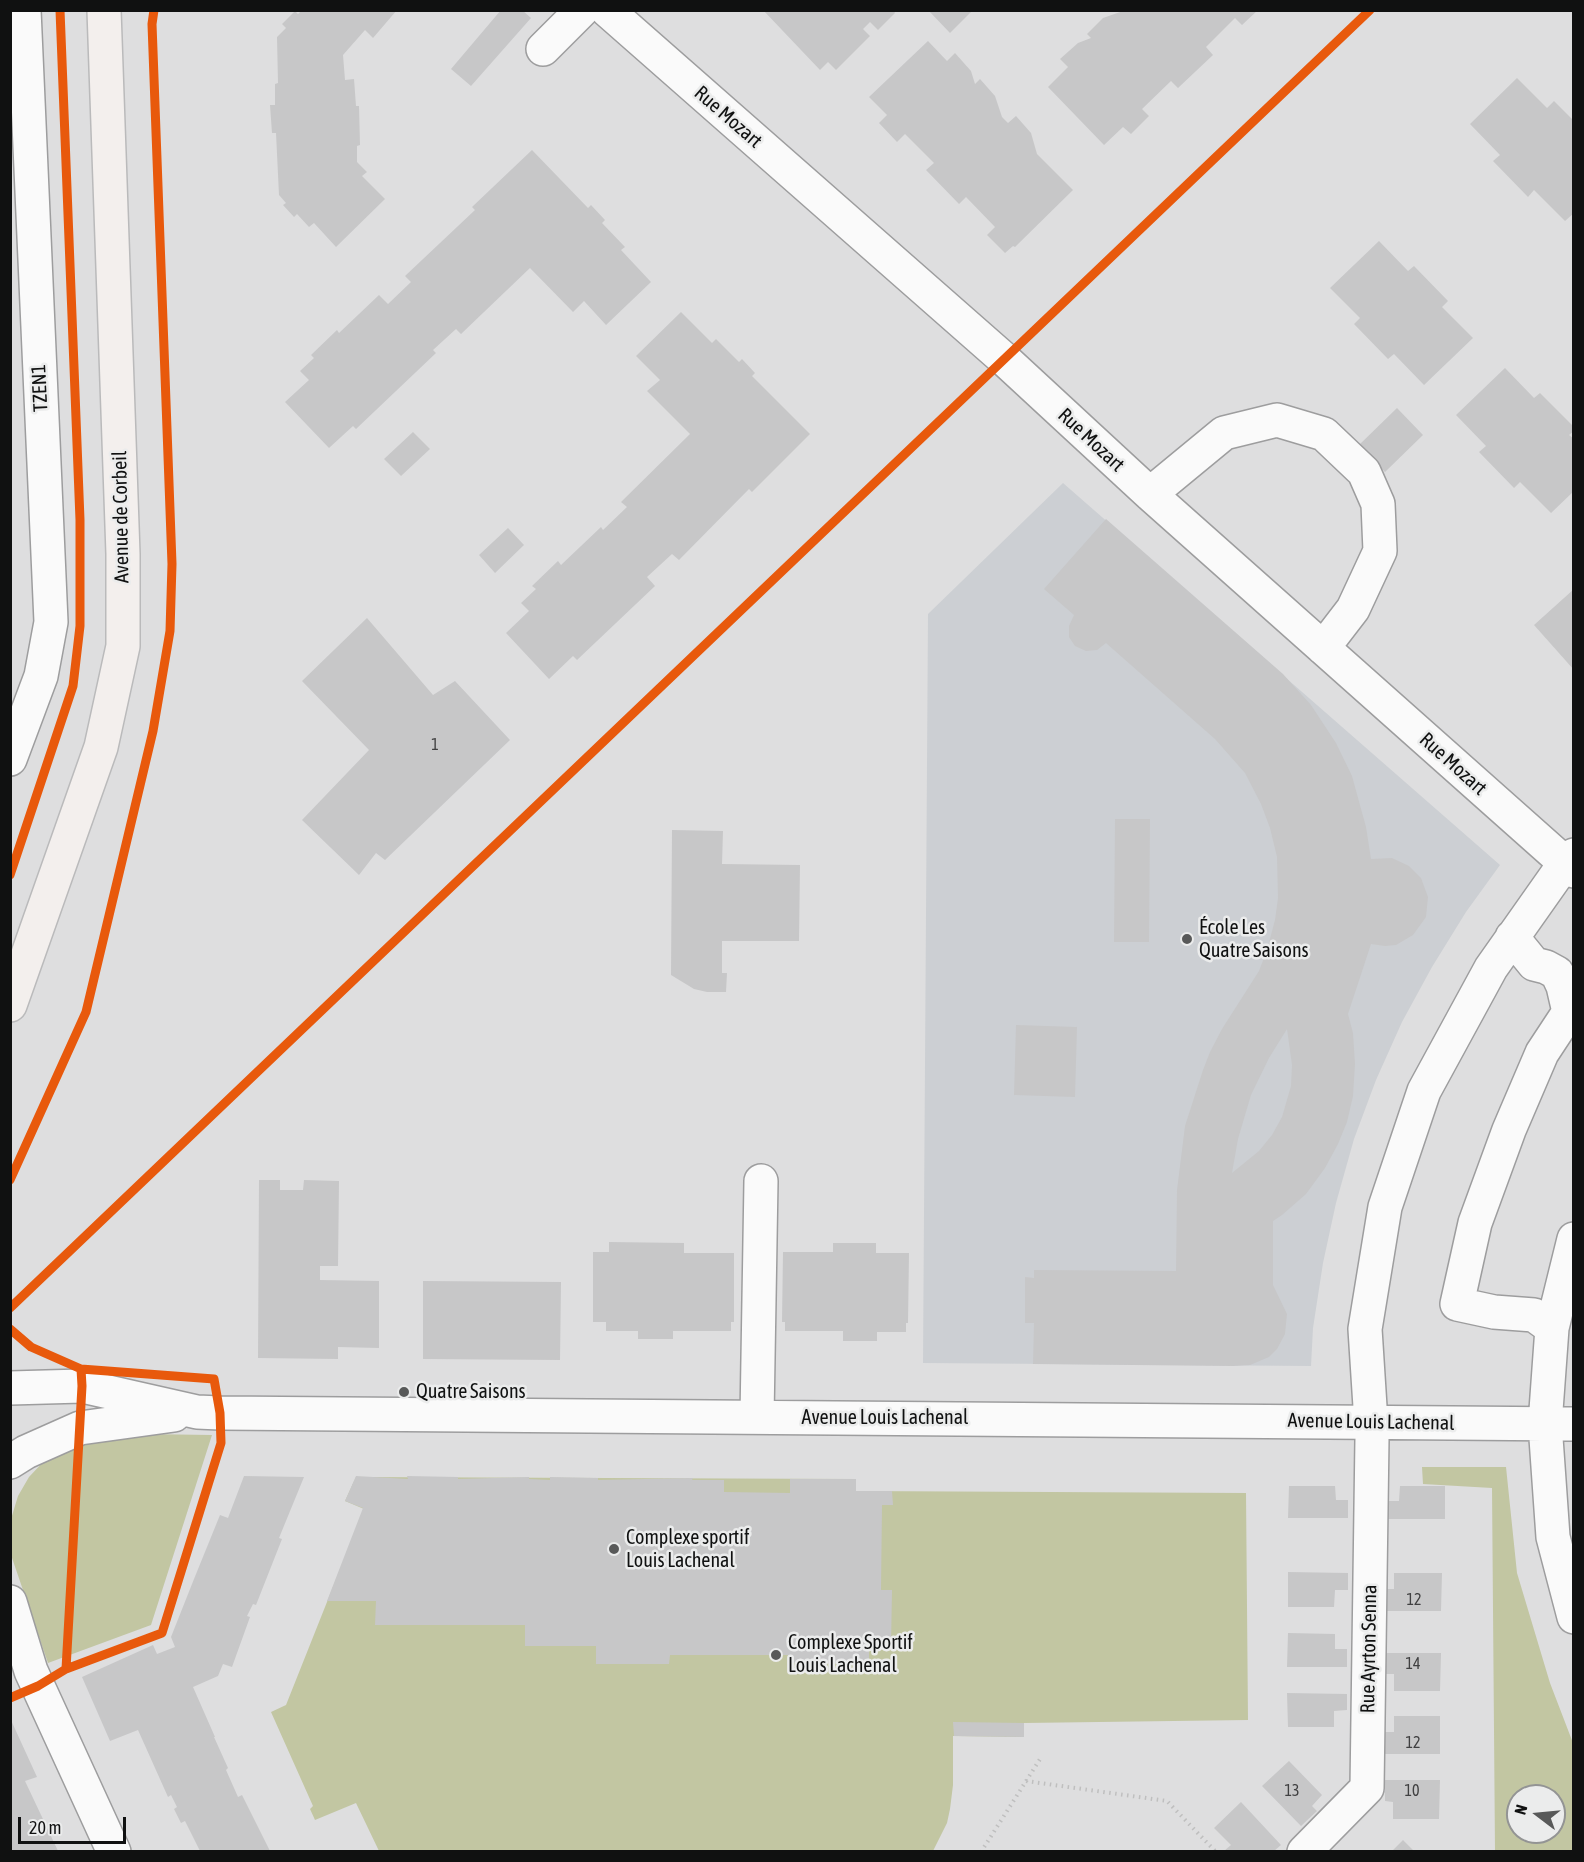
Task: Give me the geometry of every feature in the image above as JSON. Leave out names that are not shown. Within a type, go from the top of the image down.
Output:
[{"type":"main road","name":"Avenue de Corbeil","points":[[10,1005],[101,747],[123,646],[123,543],[104,10]]},
{"type":"street","name":"TZEN1","points":[[10,759],[41,676],[51,622],[24,10]]},
{"type":"street","points":[[543,49],[582,10]]},
{"type":"street","name":"Rue Mozart","points":[[607,10],[1004,360],[1323,648],[1571,863]]},
{"type":"street","points":[[1150,494],[1224,433],[1277,420],[1324,434],[1364,472],[1378,504],[1380,550],[1353,609],[1323,648]]},
{"type":"street","name":"Rue Ayrton Senna","points":[[1304,1851],[1367,1788],[1371,1422],[1365,1329],[1385,1207],[1424,1091],[1491,968],[1512,937],[1571,863]]},
{"type":"street","points":[[1512,937],[1534,964],[1557,973],[1563,986],[1569,1012],[1542,1053],[1509,1130],[1474,1223],[1457,1304],[1494,1312],[1534,1316],[1552,1328]]},
{"type":"street","points":[[756,1417],[760,1181]]},
{"type":"street","points":[[1574,1239],[1552,1328],[1559,1424],[1553,1537],[1574,1617]]},
{"type":"street","name":"Avenue Louis Lachenal","points":[[10,1388],[82,1386],[197,1412]]},
{"type":"street","name":"Avenue Louis Lachenal","points":[[10,1462],[26,1452],[80,1428],[197,1412],[1559,1424]]},
{"type":"street","points":[[10,1602],[21,1660],[114,1851]]},
{"type":"path","points":[[981,1851],[1042,1756]]},
{"type":"path","points":[[1026,1780],[1167,1801],[1216,1851]]},
{"type":"shaded area","name":"École Les Quatre Saisons","points":[[1063,483],[1500,865],[1466,912],[1432,967],[1402,1022],[1376,1080],[1354,1139],[1336,1203],[1323,1263],[1313,1328],[1311,1366],[923,1363],[928,614]]},
{"type":"green space","points":[[143,1434],[212,1435],[151,1625],[48,1663],[11,1555],[11,1519],[18,1496],[29,1477],[46,1459],[72,1444]]},
{"type":"green space","points":[[1422,1467],[1506,1467],[1517,1573],[1550,1683],[1573,1743],[1573,1851],[1495,1851],[1492,1488],[1423,1484]]},
{"type":"green space","name":"Complexe Sportif Louis Lachenal","points":[[356,1477],[856,1479],[856,1491],[1246,1493],[1248,1720],[1024,1723],[1024,1737],[953,1736],[953,1785],[950,1809],[947,1823],[933,1851],[379,1851],[356,1803],[315,1820],[310,1809],[313,1806],[271,1712],[286,1705],[364,1509],[345,1501]]},
{"type":"building","points":[[302,10],[397,10],[373,38],[365,30],[343,55],[345,80],[354,79],[356,106],[359,106],[360,145],[357,146],[357,162],[367,172],[362,176],[385,199],[336,247],[314,223],[309,227],[297,214],[294,217],[283,205],[286,203],[279,195],[276,133],[272,133],[270,105],[275,105],[275,84],[278,83],[277,37],[286,28],[282,24],[295,11],[298,14]]},
{"type":"building","points":[[501,10],[522,10],[531,18],[471,86],[451,69]]},
{"type":"building","points":[[763,10],[893,10],[895,13],[878,30],[870,22],[863,29],[870,36],[836,70],[828,62],[820,70]]},
{"type":"building","points":[[928,10],[973,10],[950,33]]},
{"type":"building","points":[[1126,10],[1258,10],[1242,25],[1235,18],[1206,47],[1213,55],[1178,88],[1171,81],[1142,109],[1149,116],[1131,134],[1123,127],[1104,145],[1048,87],[1068,67],[1060,59],[1078,43],[1091,38],[1087,34],[1103,18]]},
{"type":"building","points":[[928,41],[947,61],[955,53],[971,71],[975,84],[980,79],[995,96],[1002,117],[1008,123],[1016,116],[1031,133],[1037,154],[1073,190],[1015,247],[1013,246],[1005,253],[987,235],[995,227],[966,197],[959,204],[926,170],[934,163],[905,134],[897,142],[879,123],[887,115],[869,97]]},
{"type":"building","points":[[1517,78],[1547,108],[1554,101],[1574,121],[1574,213],[1565,221],[1534,190],[1528,197],[1493,161],[1500,155],[1470,124]]},
{"type":"building","points":[[532,150],[588,208],[591,205],[605,220],[602,223],[625,247],[621,250],[651,282],[606,325],[584,301],[573,312],[530,268],[461,334],[456,329],[433,350],[436,353],[356,429],[353,426],[329,448],[285,402],[309,380],[300,371],[314,358],[311,355],[337,330],[339,333],[379,295],[388,304],[411,282],[405,276],[475,210],[472,207]]},
{"type":"building","points":[[1379,241],[1408,271],[1414,266],[1448,301],[1442,307],[1473,338],[1424,385],[1394,354],[1388,359],[1354,324],[1360,318],[1330,288]]},
{"type":"building","points":[[681,312],[712,343],[716,339],[739,362],[742,359],[755,373],[752,376],[810,434],[752,492],[749,489],[679,560],[672,554],[647,577],[655,586],[577,660],[573,656],[549,679],[506,633],[529,611],[521,603],[536,589],[532,586],[558,561],[561,565],[601,527],[603,530],[627,507],[621,502],[690,434],[647,391],[660,380],[636,356]]},
{"type":"building","points":[[1505,368],[1534,398],[1540,393],[1574,427],[1574,431],[1569,435],[1574,439],[1574,491],[1551,513],[1520,482],[1514,488],[1479,452],[1486,446],[1456,415]]},
{"type":"building","points":[[1397,408],[1423,435],[1385,472],[1359,445]]},
{"type":"building","points":[[413,432],[430,449],[401,476],[384,459]]},
{"type":"building","points":[[1106,519],[1283,674],[1311,705],[1336,743],[1352,776],[1366,827],[1371,859],[1392,858],[1409,866],[1421,878],[1428,897],[1426,917],[1413,935],[1396,945],[1371,944],[1348,1014],[1353,1033],[1355,1064],[1353,1096],[1347,1122],[1325,1168],[1306,1194],[1273,1221],[1273,1285],[1287,1314],[1285,1334],[1277,1349],[1269,1357],[1250,1365],[1033,1364],[1034,1323],[1025,1323],[1025,1277],[1034,1278],[1034,1270],[1176,1271],[1177,1190],[1185,1126],[1210,1052],[1259,971],[1275,920],[1278,898],[1277,857],[1270,828],[1245,773],[1215,739],[1106,643],[1097,650],[1086,651],[1075,646],[1069,637],[1069,626],[1074,615],[1044,589]],"holes":[[[1287,1029],[1292,1065],[1291,1086],[1282,1117],[1272,1135],[1259,1151],[1232,1173],[1238,1139],[1251,1095],[1269,1058]]]},
{"type":"building","points":[[508,528],[524,545],[495,573],[479,555]]},
{"type":"building","points":[[1574,589],[1574,670],[1534,625]]},
{"type":"building","points":[[367,618],[433,695],[455,681],[510,740],[385,860],[376,853],[359,875],[302,820],[369,750],[302,681]]},
{"type":"building","points":[[1115,819],[1150,819],[1149,942],[1114,942]]},
{"type":"building","points":[[672,830],[723,831],[722,864],[800,865],[799,941],[722,941],[722,973],[727,973],[726,992],[694,989],[671,975]]},
{"type":"building","points":[[1016,1025],[1077,1027],[1075,1097],[1014,1095]]},
{"type":"building","points":[[259,1180],[280,1180],[280,1190],[303,1190],[304,1180],[339,1181],[338,1266],[320,1266],[320,1280],[379,1281],[379,1348],[338,1347],[338,1359],[258,1358]]},
{"type":"building","points":[[609,1242],[684,1243],[684,1253],[734,1253],[734,1322],[731,1322],[731,1331],[673,1331],[673,1339],[638,1339],[638,1331],[606,1331],[606,1322],[593,1322],[593,1252],[609,1252]]},
{"type":"building","points":[[833,1243],[876,1243],[876,1253],[909,1253],[906,1332],[877,1332],[877,1341],[843,1341],[843,1331],[785,1331],[785,1322],[782,1322],[783,1252],[833,1252]]},
{"type":"building","points":[[423,1281],[561,1282],[560,1360],[423,1359]]},
{"type":"building","points":[[244,1476],[304,1477],[279,1538],[282,1539],[256,1605],[253,1604],[247,1616],[250,1617],[232,1667],[223,1664],[218,1676],[193,1687],[238,1797],[242,1795],[270,1851],[200,1851],[185,1821],[181,1823],[174,1809],[177,1807],[171,1795],[168,1797],[138,1730],[110,1741],[82,1677],[153,1645],[157,1654],[175,1647],[171,1637],[194,1579],[220,1515],[228,1518]]},
{"type":"building","name":"Complexe sportif Louis Lachenal","points":[[356,1476],[408,1479],[407,1476],[458,1477],[458,1479],[529,1477],[529,1479],[550,1480],[550,1477],[598,1478],[598,1480],[693,1478],[692,1480],[724,1480],[724,1492],[790,1493],[790,1479],[856,1479],[856,1491],[892,1491],[893,1505],[882,1505],[881,1590],[892,1590],[891,1646],[869,1646],[869,1664],[788,1663],[788,1655],[670,1655],[669,1664],[596,1664],[596,1646],[525,1646],[525,1625],[375,1625],[376,1601],[327,1601],[363,1508],[345,1501]]},
{"type":"building","points":[[1289,1486],[1335,1486],[1336,1500],[1348,1500],[1348,1518],[1288,1518]]},
{"type":"building","points":[[1400,1486],[1445,1486],[1445,1519],[1387,1519],[1387,1501],[1399,1501]]},
{"type":"building","points":[[1288,1572],[1348,1573],[1348,1590],[1335,1590],[1334,1607],[1288,1607]]},
{"type":"building","points":[[1394,1573],[1442,1573],[1441,1611],[1386,1611],[1386,1589],[1394,1589]]},
{"type":"building","points":[[1288,1633],[1335,1634],[1335,1649],[1347,1649],[1347,1667],[1287,1667]]},
{"type":"building","points":[[1386,1653],[1441,1653],[1440,1691],[1394,1691],[1394,1674],[1386,1674]]},
{"type":"building","points":[[1287,1693],[1347,1694],[1347,1710],[1334,1711],[1334,1727],[1288,1727]]},
{"type":"building","points":[[1394,1716],[1440,1716],[1440,1754],[1385,1754],[1385,1732],[1394,1732]]},
{"type":"building","points":[[10,1718],[37,1777],[25,1781],[58,1851],[10,1851]]},
{"type":"building","points":[[953,1722],[1024,1723],[1024,1737],[954,1736]]},
{"type":"building","points":[[1289,1761],[1322,1795],[1312,1806],[1317,1811],[1301,1826],[1262,1786]]},
{"type":"building","points":[[1385,1780],[1440,1780],[1439,1819],[1393,1819],[1393,1802],[1385,1801]]},
{"type":"building","points":[[1241,1802],[1281,1845],[1274,1851],[1224,1851],[1231,1845],[1214,1828]]},
{"type":"building","points":[[1403,1840],[1414,1851],[1392,1851]]},
{"type":"cycle path","points":[[10,875],[73,686],[80,626],[80,520],[60,10]]},
{"type":"cycle path","points":[[10,1180],[86,1012],[153,731],[170,631],[172,564],[152,24],[154,10]]},
{"type":"cycle path","points":[[10,1308],[1370,10]]},
{"type":"cycle path","points":[[10,1329],[31,1347],[81,1369],[82,1386],[66,1669],[38,1686],[10,1698]]},
{"type":"cycle path","points":[[66,1669],[162,1633],[221,1443],[220,1413],[214,1379],[81,1369]]},
{"type":"place","name":"École Les Quatre Saisons","points":[[1187,939]]},
{"type":"place","name":"Quatre Saisons","points":[[404,1392]]},
{"type":"place","name":"Complexe sportif Louis Lachenal","points":[[614,1549]]},
{"type":"place","name":"Complexe Sportif Louis Lachenal","points":[[776,1655]]}]
